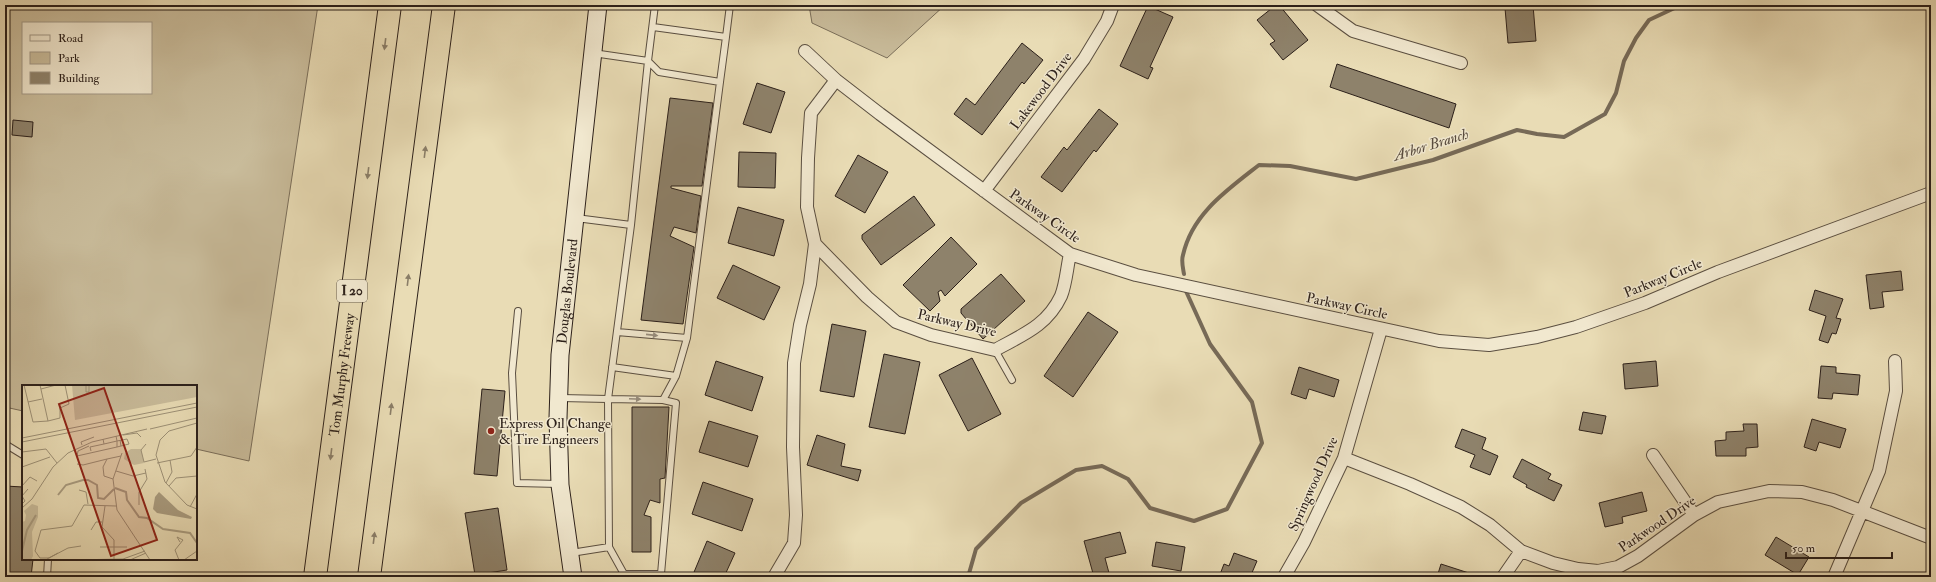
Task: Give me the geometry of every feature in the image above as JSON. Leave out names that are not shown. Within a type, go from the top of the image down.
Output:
[{"type":"highway","name":"Tom Murphy Freeway","points":[[315,577],[390,5]]},
{"type":"highway","points":[[369,577],[444,5]]},
{"type":"main road","name":"Douglas Boulevard","points":[[573,577],[560,485],[558,398],[560,355],[598,5]]},
{"type":"street","name":"Lakewood Drive","points":[[984,191],[1084,59],[1107,21],[1113,5]]},
{"type":"street","points":[[1318,5],[1353,30],[1461,63]]},
{"type":"street","name":"Parkway Circle","points":[[804,51],[836,80],[1070,254],[1136,275],[1439,342],[1489,345],[1545,335],[1576,327],[1645,303],[1718,272],[1931,193]]},
{"type":"street","points":[[774,577],[794,543],[796,516],[793,448],[794,364],[800,325],[810,284],[815,244],[807,207],[808,158],[812,113],[836,80]]},
{"type":"street","name":"Parkway Drive","points":[[815,244],[867,297],[896,322],[931,335],[995,350],[1035,329],[1048,317],[1061,296],[1070,254]]},
{"type":"street","name":"Springwood Drive","points":[[1284,577],[1304,542],[1344,458],[1381,329]]},
{"type":"street","points":[[1834,577],[1861,510],[1879,471],[1896,391],[1895,361]]},
{"type":"street","points":[[1653,455],[1694,515]]},
{"type":"street","name":"Parkwood Drive","points":[[1344,458],[1410,484],[1461,508],[1490,526],[1521,551],[1553,563],[1578,569],[1598,571],[1618,567],[1638,556],[1694,515],[1718,502],[1769,491],[1802,492],[1834,500],[1931,538]]},
{"type":"street","points":[[1503,577],[1521,551]]},
{"type":"lane","points":[[558,398],[608,399],[663,400],[676,403],[661,574],[624,574],[609,547],[608,399],[631,225],[655,5]]},
{"type":"lane","points":[[663,400],[676,376],[687,338],[730,5]]},
{"type":"lane","points":[[653,27],[726,37]]},
{"type":"lane","points":[[592,53],[648,61],[659,72],[720,82]]},
{"type":"lane","points":[[574,218],[631,225]]},
{"type":"lane","points":[[518,311],[512,373],[517,483],[560,485]]},
{"type":"lane","points":[[617,332],[687,338]]},
{"type":"lane","points":[[995,350],[1012,380]]},
{"type":"lane","points":[[612,367],[676,376]]},
{"type":"lane","points":[[5,444],[22,454]]},
{"type":"lane","points":[[569,554],[609,547]]},
{"type":"lane","points":[[47,577],[48,560]]},
{"type":"green space","points":[[5,5],[318,5],[249,461],[197,449],[197,385],[22,385],[22,411],[5,407]]},
{"type":"green space","points":[[809,5],[945,5],[887,58],[812,23]]},
{"type":"building","points":[[1276,5],[1279,5],[1308,40],[1283,60],[1270,44],[1275,41],[1257,20]]},
{"type":"building","points":[[1533,5],[1536,41],[1508,43],[1505,8]]},
{"type":"building","points":[[1148,6],[1173,17],[1150,67],[1153,68],[1148,79],[1120,66]]},
{"type":"building","points":[[1022,43],[1043,60],[1024,84],[1022,82],[982,135],[954,114],[966,98],[975,105]]},
{"type":"building","points":[[1337,64],[1456,104],[1449,128],[1330,87]]},
{"type":"building","points":[[757,83],[785,92],[771,133],[743,124]]},
{"type":"building","points":[[670,98],[713,103],[702,186],[671,186],[671,188],[701,196],[696,233],[674,227],[670,236],[694,247],[683,324],[641,320]]},
{"type":"building","points":[[1099,109],[1118,124],[1096,152],[1094,150],[1062,192],[1041,177],[1064,147],[1067,150]]},
{"type":"building","points":[[13,120],[33,122],[32,137],[12,135]]},
{"type":"building","points":[[739,152],[776,153],[775,188],[738,187]]},
{"type":"building","points":[[858,155],[888,172],[865,213],[835,196]]},
{"type":"building","points":[[914,196],[935,225],[881,265],[862,239],[862,235]]},
{"type":"building","points":[[738,207],[784,220],[774,256],[728,243]]},
{"type":"building","points":[[951,237],[977,264],[945,296],[941,290],[938,292],[940,301],[930,311],[903,285]]},
{"type":"building","points":[[733,265],[780,287],[764,320],[717,298]]},
{"type":"building","points":[[1901,271],[1903,290],[1882,292],[1884,307],[1870,309],[1866,275]]},
{"type":"building","points":[[1001,274],[1025,301],[983,339],[961,313],[961,309]]},
{"type":"building","points":[[1815,290],[1843,299],[1836,318],[1841,319],[1836,334],[1832,333],[1828,343],[1819,340],[1826,316],[1809,310]]},
{"type":"building","points":[[1088,312],[1118,332],[1073,397],[1044,376]]},
{"type":"building","points":[[832,324],[866,331],[854,397],[820,391]]},
{"type":"building","points":[[884,354],[920,362],[905,434],[869,427]]},
{"type":"building","points":[[972,358],[1001,414],[968,431],[939,375]]},
{"type":"building","points":[[716,361],[763,377],[752,411],[705,395]]},
{"type":"building","points":[[1656,361],[1658,386],[1625,389],[1623,364]]},
{"type":"building","points":[[1821,366],[1836,367],[1836,373],[1860,375],[1858,395],[1833,393],[1832,399],[1818,398]]},
{"type":"building","points":[[1299,367],[1339,380],[1334,397],[1309,389],[1306,399],[1291,394]]},
{"type":"building","points":[[482,389],[505,391],[497,476],[474,474]]},
{"type":"building","points":[[632,407],[669,407],[665,478],[660,479],[660,503],[650,500],[644,515],[651,517],[651,552],[632,552]]},
{"type":"building","points":[[1583,412],[1606,416],[1602,434],[1579,430]]},
{"type":"building","points":[[1812,419],[1846,429],[1840,448],[1819,442],[1816,451],[1804,447]]},
{"type":"building","points":[[709,421],[758,436],[748,467],[699,452]]},
{"type":"building","points":[[1743,424],[1757,424],[1758,447],[1746,448],[1746,456],[1716,456],[1715,441],[1726,440],[1726,432],[1744,431]]},
{"type":"building","points":[[1462,429],[1486,438],[1482,449],[1498,456],[1490,475],[1470,467],[1475,455],[1455,447]]},
{"type":"building","points":[[817,435],[845,444],[841,466],[861,470],[858,481],[807,465]]},
{"type":"building","points":[[1522,459],[1551,474],[1548,479],[1562,485],[1554,501],[1526,487],[1527,485],[1513,477]]},
{"type":"building","points":[[703,482],[753,499],[742,531],[692,514]]},
{"type":"building","points":[[5,486],[22,487],[22,560],[33,560],[31,577],[5,577]]},
{"type":"building","points":[[1642,492],[1647,511],[1622,517],[1623,523],[1605,527],[1599,503]]},
{"type":"building","points":[[498,508],[507,570],[475,575],[465,513]]},
{"type":"building","points":[[1120,532],[1126,553],[1105,558],[1109,573],[1094,577],[1084,541]]},
{"type":"building","points":[[1776,537],[1809,557],[1798,575],[1765,555]]},
{"type":"building","points":[[707,541],[735,553],[724,577],[692,577]]},
{"type":"building","points":[[1156,542],[1185,547],[1181,571],[1152,566]]},
{"type":"building","points":[[1234,553],[1257,561],[1251,575],[1255,577],[1219,577],[1224,564],[1229,566]]},
{"type":"building","points":[[1441,564],[1475,575],[1475,577],[1437,577]]},
{"type":"waterway","name":"Arbor Branch","points":[[1184,274],[1182,257],[1194,227],[1212,204],[1259,165],[1290,166],[1356,179],[1433,160],[1517,130],[1564,137],[1605,114],[1616,93],[1624,61],[1636,38],[1649,20],[1681,5]]},
{"type":"waterway","name":"Arbor Branch","points":[[968,577],[976,549],[1021,503],[1076,470],[1102,466],[1128,479],[1150,508],[1194,521],[1227,509],[1262,443],[1252,402],[1210,344],[1185,289]]},
{"type":"place","name":"Express Oil Change & Tire Engineers","points":[[491,431]]}]
